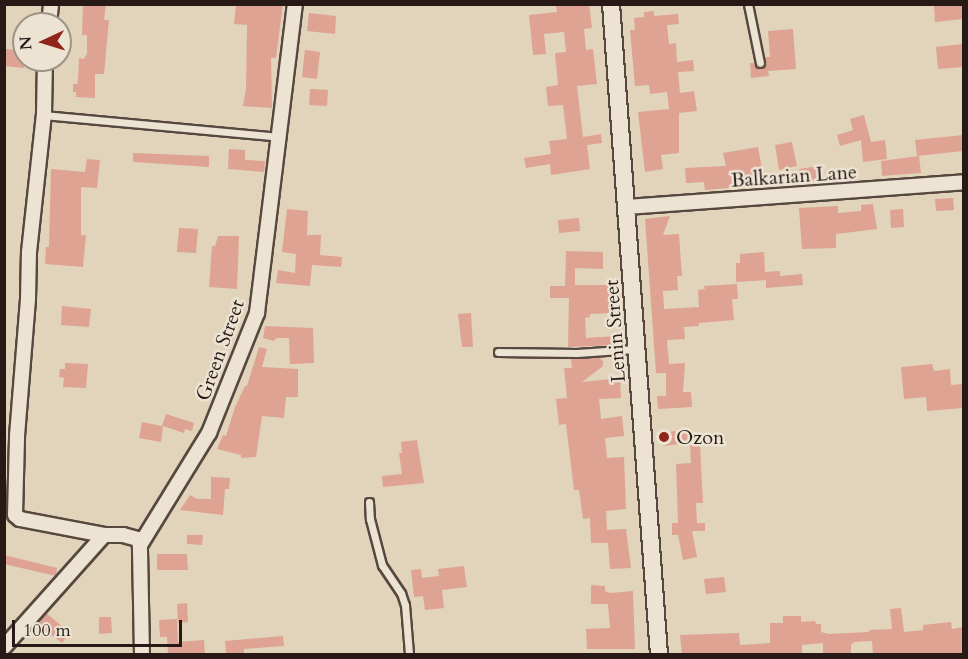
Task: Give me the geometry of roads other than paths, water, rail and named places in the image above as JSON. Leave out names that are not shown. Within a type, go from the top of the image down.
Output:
[{"type":"street","name":"Green Street","points":[[142,654],[138,560],[142,540],[205,442],[250,334],[260,301],[295,4]]},
{"type":"street","name":"Lenin Street","points":[[611,4],[659,654]]},
{"type":"street","points":[[45,72],[44,115],[29,252],[28,299],[10,516],[104,535],[123,535],[142,540]]},
{"type":"street","name":"Balkarian Lane","points":[[627,207],[963,182]]},
{"type":"street","points":[[4,647],[92,545],[104,535]]},
{"type":"lane","points":[[748,4],[760,63]]},
{"type":"lane","points":[[44,115],[279,137]]},
{"type":"lane","points":[[498,352],[576,353],[638,348]]},
{"type":"lane","points":[[369,502],[370,519],[382,565],[401,593],[405,605],[409,654]]},
{"type":"place","name":"Ozon","points":[[664,437]]}]
